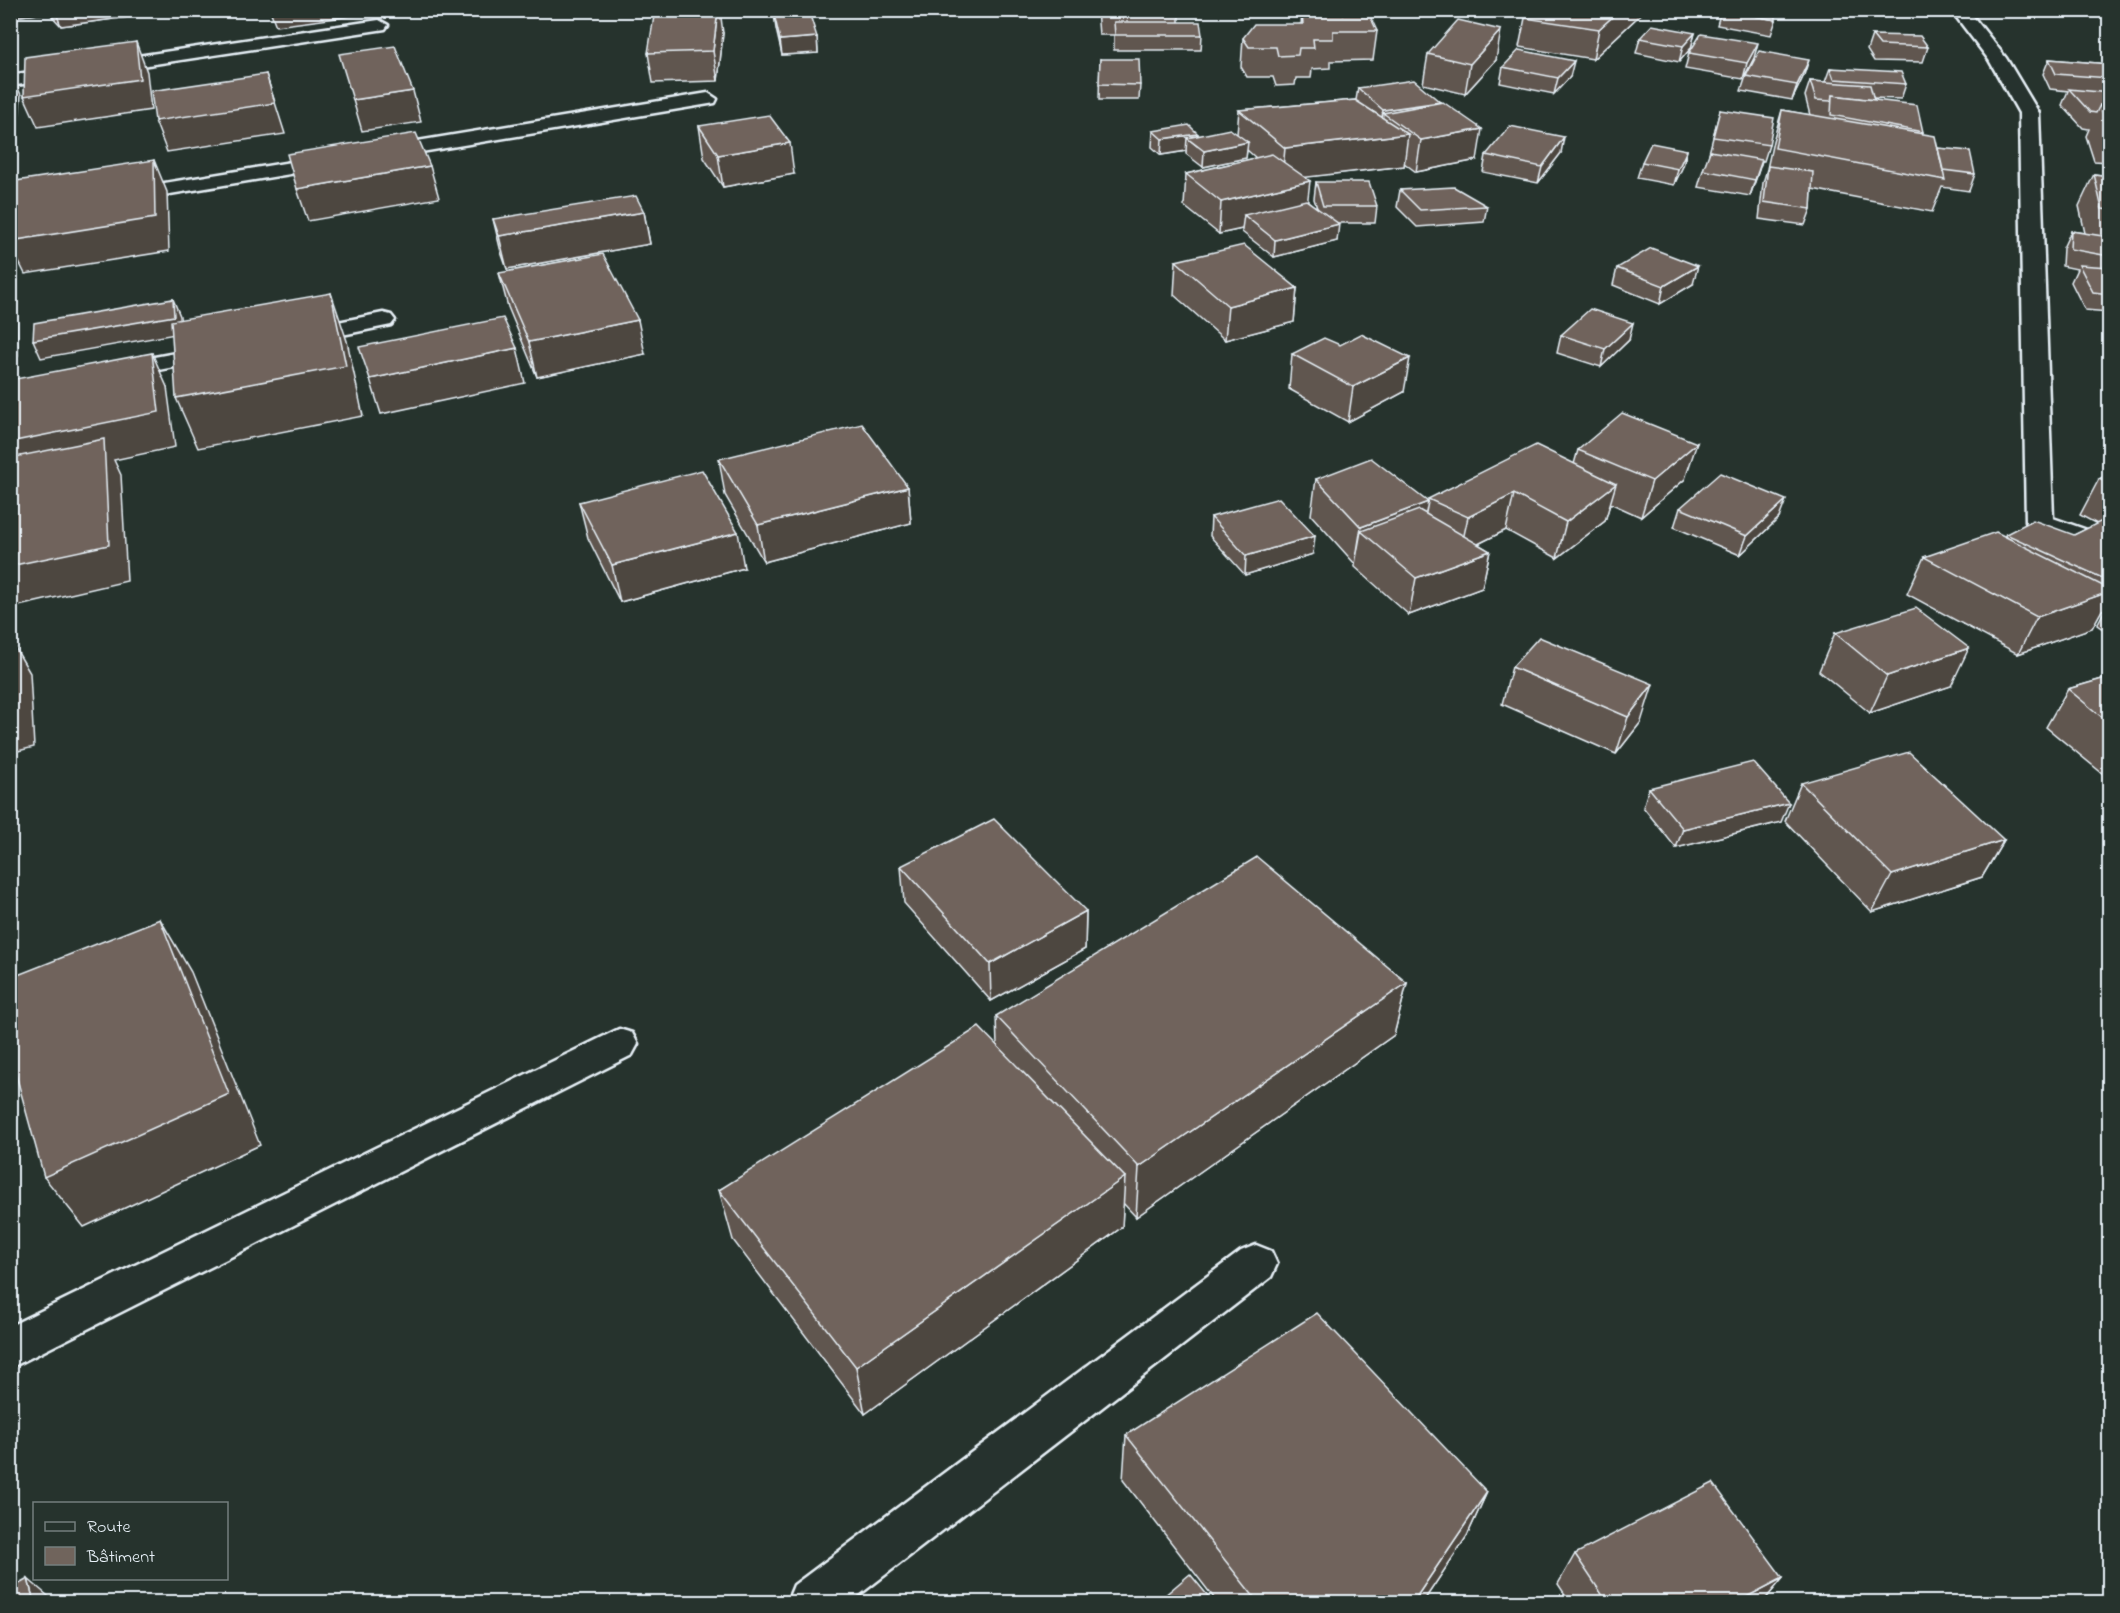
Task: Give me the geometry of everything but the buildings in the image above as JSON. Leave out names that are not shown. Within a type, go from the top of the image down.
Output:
[{"type":"street","points":[[1959,10],[1997,58],[2029,113],[2040,522],[2109,548]]},
{"type":"street","points":[[10,81],[379,25]]},
{"type":"street","points":[[105,199],[708,99]]},
{"type":"street","points":[[278,340],[383,320]]},
{"type":"street","points":[[92,376],[243,347]]},
{"type":"street","points":[[10,1348],[619,1044]]},
{"type":"street","points":[[811,1602],[1256,1264]]}]
